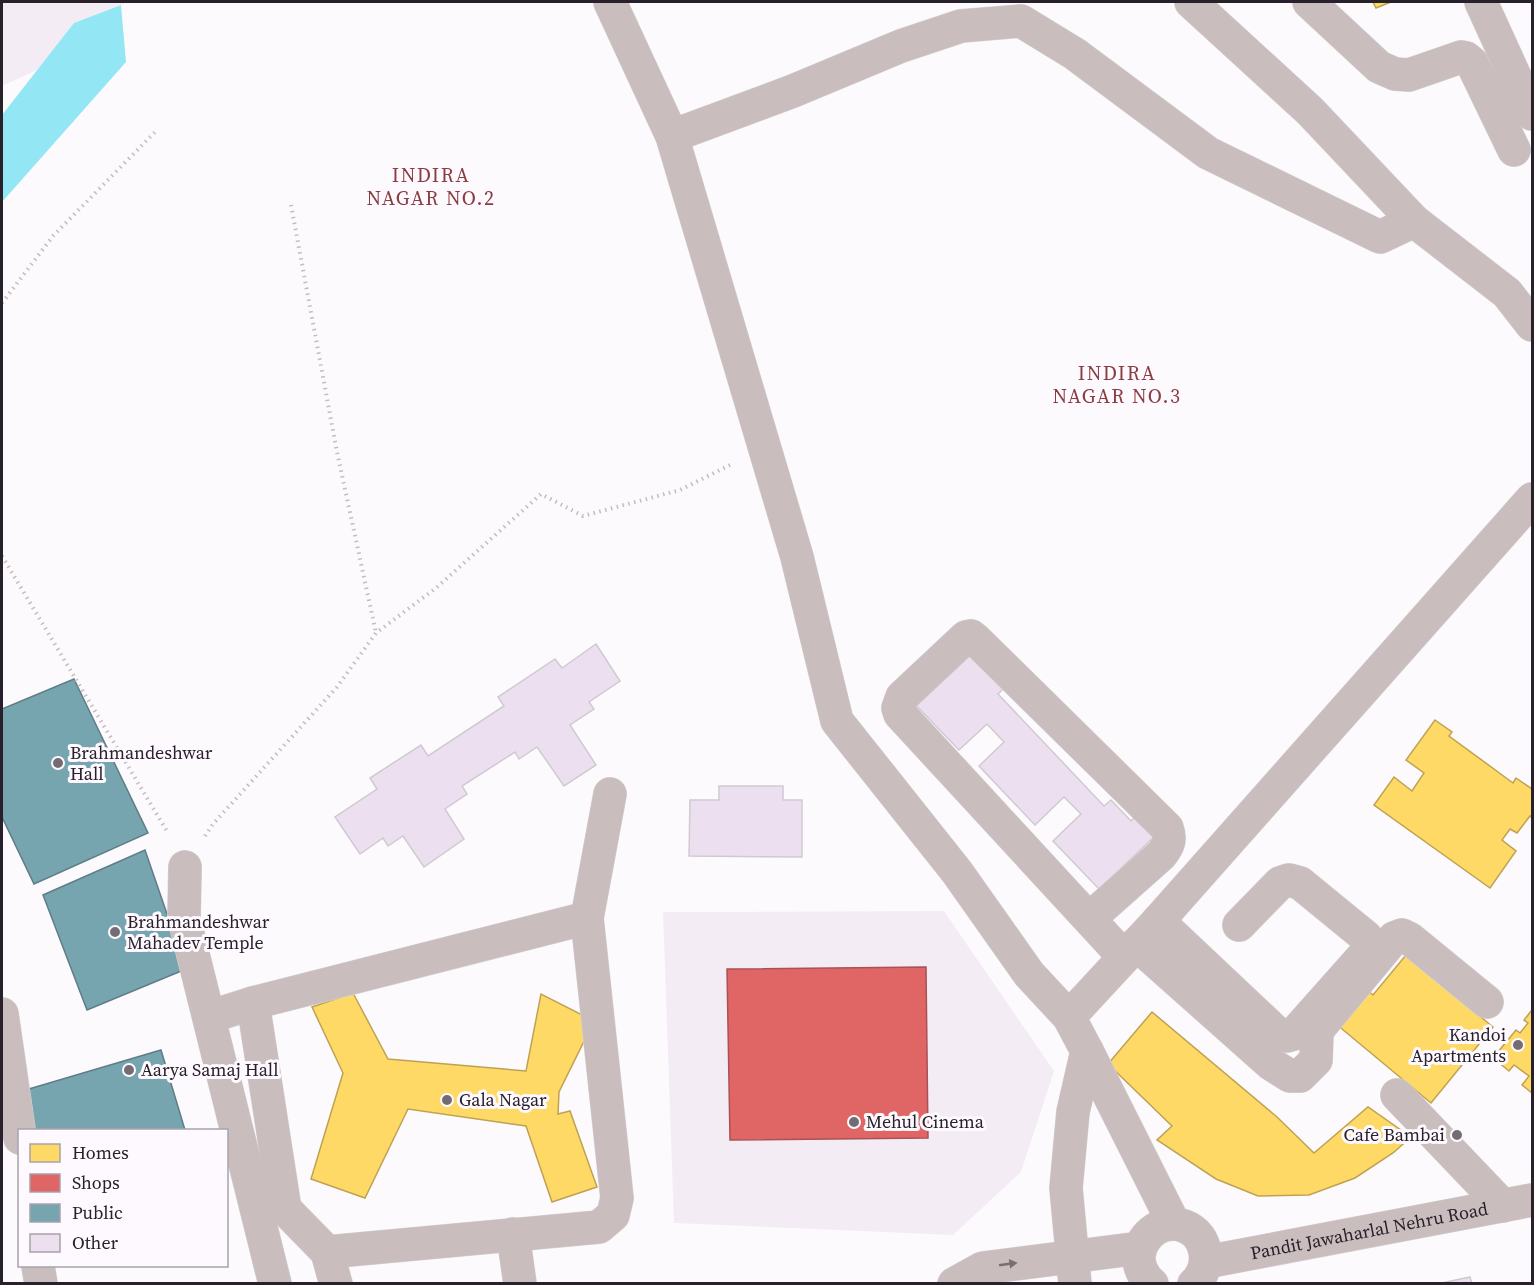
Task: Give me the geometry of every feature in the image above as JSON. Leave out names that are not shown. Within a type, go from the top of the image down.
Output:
[{"type":"street","points":[[610,2],[672,136],[797,557],[837,721],[957,872],[1029,974],[1068,1017],[1174,1224]]},
{"type":"street","points":[[1191,2],[1310,111],[1414,221],[1507,293],[1533,325]]},
{"type":"street","points":[[1309,2],[1379,67],[1395,74],[1409,75],[1461,57],[1466,58],[1472,63],[1514,150]]},
{"type":"street","points":[[1481,2],[1528,104],[1494,108]]},
{"type":"street","points":[[672,136],[793,91],[901,45],[961,26],[1021,21],[1075,54],[1208,153],[1380,237],[1414,221]]},
{"type":"street","points":[[1068,1017],[1158,921],[1533,499]]},
{"type":"street","points":[[1089,919],[1161,855],[1168,846],[1170,837],[1167,828],[976,640],[971,636],[966,637],[902,697],[898,708],[900,714],[1089,919],[1271,1064],[1290,1076],[1300,1076],[1316,1060],[1317,1033],[1320,1027],[1394,938],[1402,935],[1410,939],[1487,1002]]},
{"type":"street","points":[[327,1252],[599,1227],[613,1215],[617,1198],[587,918],[610,794]]},
{"type":"street","points":[[186,865],[184,918],[276,1284]]},
{"type":"street","points":[[1158,921],[1278,1034],[1287,1036],[1294,1034],[1366,953],[1370,944],[1366,937],[1300,883],[1289,880],[1280,883],[1239,925]]},
{"type":"street","points":[[209,1017],[587,918]]},
{"type":"street","points":[[253,1004],[285,1209],[327,1252],[336,1284]]},
{"type":"street","points":[[2,1014],[19,1129]]},
{"type":"street","points":[[1073,1270],[1066,1188],[1073,1112],[1087,1051]]},
{"type":"street","points":[[1397,1095],[1518,1203]]},
{"type":"street","name":"Pandit Jawaharlal Nehru Road","points":[[1202,1275],[1518,1203]]},
{"type":"street","points":[[1140,1282],[1142,1270],[1139,1260],[1140,1248],[1145,1238],[1162,1226],[1174,1224],[1185,1226],[1202,1240],[1202,1275]]},
{"type":"street","points":[[513,1234],[520,1284]]},
{"type":"street","points":[[954,1284],[983,1268],[1073,1270],[1140,1248]]},
{"type":"street","points":[[38,1267],[41,1284]]},
{"type":"path","points":[[2,303],[53,236],[157,130]]},
{"type":"path","points":[[291,205],[337,452],[376,633]]},
{"type":"path","points":[[2,556],[186,865],[213,824],[338,687],[376,633],[436,588],[541,494],[582,516],[680,490],[766,448]]},
{"type":"shaded area","points":[[2,2],[128,2],[74,23],[39,69],[2,86]]},
{"type":"shaded area","name":"Mehul Cinema","points":[[944,911],[1054,1071],[1021,1172],[953,1235],[674,1223],[663,912]]},
{"type":"water","points":[[121,5],[126,62],[2,202],[2,115],[74,23]]},
{"type":"building: Homes","points":[[1373,2],[1391,2],[1376,8]]},
{"type":"building: Homes","points":[[1435,720],[1452,732],[1449,736],[1513,783],[1516,778],[1532,789],[1532,818],[1530,816],[1517,833],[1510,829],[1502,840],[1516,851],[1490,888],[1374,805],[1394,777],[1412,791],[1424,773],[1406,760]]},
{"type":"building: Homes","points":[[1406,955],[1493,1027],[1431,1103],[1330,1019],[1359,983],[1373,995]]},
{"type":"building: Homes","name":"Gala Nagar","points":[[353,993],[388,1059],[526,1071],[541,994],[594,1021],[559,1092],[558,1114],[570,1111],[597,1187],[552,1202],[526,1126],[408,1109],[365,1198],[311,1179],[343,1073],[312,1007]]},
{"type":"building: Homes","name":"Kandoi Apartments","points":[[1532,1010],[1532,1093],[1522,1085],[1529,1076],[1514,1065],[1509,1071],[1493,1058],[1516,1030],[1520,1033],[1528,1023],[1524,1020]]},
{"type":"building: Homes","points":[[1152,1012],[1277,1117],[1314,1153],[1368,1107],[1411,1137],[1393,1153],[1355,1178],[1309,1195],[1258,1196],[1216,1179],[1157,1140],[1172,1126],[1108,1064]]},
{"type":"building: Shops","points":[[926,967],[928,1138],[730,1140],[727,969]]},
{"type":"building: Public","name":"Brahmandeshwar Hall","points":[[74,679],[148,833],[34,884],[2,817],[2,709]]},
{"type":"building: Public","name":"Brahmandeshwar Mahadev Temple","points":[[145,850],[186,969],[87,1010],[43,895]]},
{"type":"building: Public","name":"Aarya Samaj Hall","points":[[161,1050],[185,1129],[34,1129],[22,1091]]},
{"type":"building: Other","points":[[596,644],[620,681],[589,702],[594,709],[570,725],[596,765],[564,786],[537,747],[519,759],[515,752],[462,786],[467,794],[445,809],[464,839],[424,867],[403,836],[388,846],[383,838],[360,854],[335,817],[377,789],[370,778],[421,745],[428,756],[504,706],[498,697],[555,659],[562,668]]},
{"type":"building: Other","points":[[970,645],[1007,685],[998,694],[1104,806],[1111,800],[1131,821],[1136,816],[1155,836],[1099,889],[1053,841],[1081,814],[1064,797],[1035,825],[979,766],[1004,742],[987,724],[959,750],[911,700]]},
{"type":"building: Other","points":[[719,786],[783,786],[783,800],[802,800],[802,857],[689,856],[690,800],[719,800]]},
{"type":"building: Other","points":[[1470,1277],[1472,1284],[1437,1284]]},
{"type":"place","name":"Brahmandeshwar Hall","points":[[58,763]]},
{"type":"place","name":"Brahmandeshwar Mahadev Temple","points":[[115,932]]},
{"type":"place","name":"Kandoi Apartments","points":[[1518,1045]]},
{"type":"place","name":"Aarya Samaj Hall","points":[[129,1070]]},
{"type":"place","name":"Gala Nagar","points":[[447,1100]]},
{"type":"place","name":"Mehul Cinema","points":[[854,1122]]},
{"type":"place","name":"Cafe Bambai","points":[[1457,1135]]},
{"type":"district","name":"INDIRA NAGAR NO.2","points":[[431,186]]},
{"type":"district","name":"INDIRA NAGAR NO.3","points":[[1117,384]]}]
